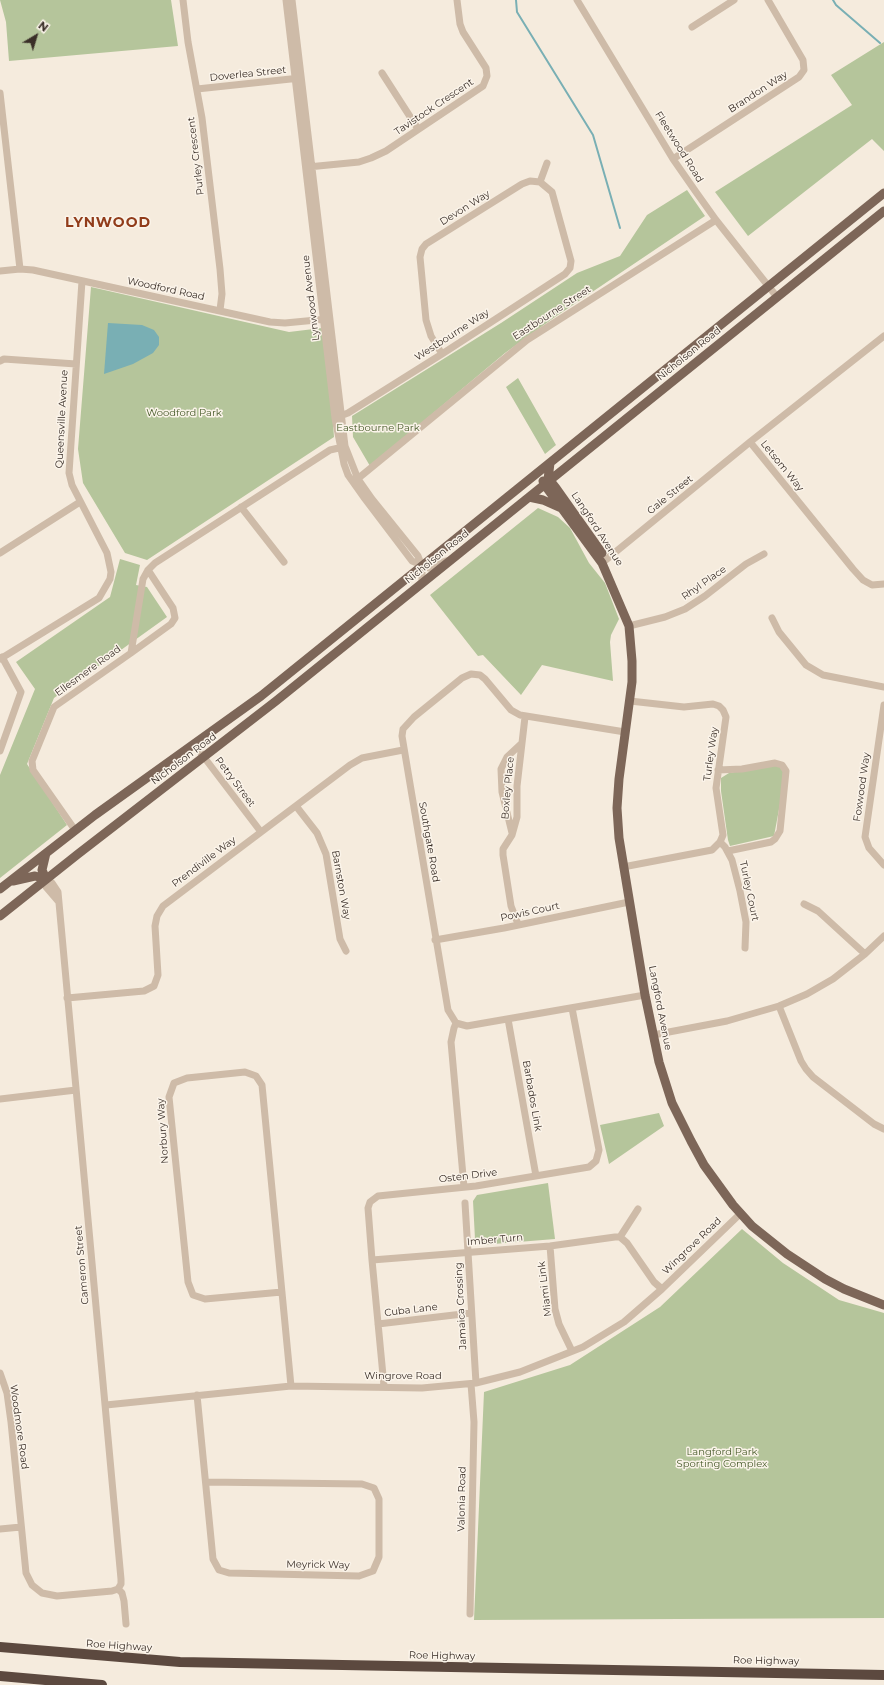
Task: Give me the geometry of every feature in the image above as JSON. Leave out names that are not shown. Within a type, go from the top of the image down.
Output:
[{"type":"highway","name":"Roe Highway","points":[[0,1647],[180,1662],[884,1675]]},
{"type":"highway","points":[[0,1676],[102,1685]]},
{"type":"main road","name":"Nicholson Road","points":[[0,889],[75,830],[261,696],[880,199]]},
{"type":"main road","name":"Nicholson Road","points":[[0,916],[276,701],[883,213]]},
{"type":"main road","points":[[526,483],[538,481],[547,482],[550,463]]},
{"type":"main road","name":"Langford Avenue","points":[[604,561],[547,488],[547,482],[552,483],[565,499],[604,561],[623,596],[632,661],[630,701],[620,762],[617,808],[619,838],[653,1035],[659,1062],[678,1115],[704,1165],[726,1196],[766,1238],[804,1266],[844,1289],[884,1305]]},
{"type":"main road","points":[[529,497],[538,498],[549,502],[565,511]]},
{"type":"main road","points":[[46,853],[42,870],[46,879]]},
{"type":"main road","points":[[8,883],[35,876],[46,879]]},
{"type":"street","name":"Purley Crescent","points":[[183,0],[188,42],[202,118],[220,269],[222,294],[220,310]]},
{"type":"street","name":"Lynwood Avenue","points":[[286,0],[298,78]]},
{"type":"street","name":"Lynwood Avenue","points":[[292,0],[298,78],[344,464],[412,562],[422,566]]},
{"type":"street","name":"Tavistock Crescent","points":[[308,167],[359,162],[371,158],[386,151],[483,86],[486,82],[487,76],[486,68],[461,28],[457,0]]},
{"type":"street","name":"Fleetwood Road","points":[[577,0],[674,158],[716,220],[777,297]]},
{"type":"street","points":[[692,27],[734,0]]},
{"type":"street","name":"Brandon Way","points":[[674,158],[799,77],[804,70],[803,60],[768,0]]},
{"type":"street","points":[[382,73],[418,129]]},
{"type":"street","name":"Doverlea Street","points":[[197,90],[298,78]]},
{"type":"street","points":[[0,93],[20,269]]},
{"type":"street","points":[[540,182],[547,163]]},
{"type":"street","name":"Devon Way","points":[[442,354],[431,336],[426,320],[420,257],[422,250],[426,244],[522,184],[530,180],[540,182]]},
{"type":"street","name":"Westbourne Way","points":[[338,417],[442,354],[563,275],[570,268],[571,261],[552,192],[540,182]]},
{"type":"street","points":[[880,199],[883,213]]},
{"type":"street","name":"Eastbourne Street","points":[[355,480],[527,340],[716,220]]},
{"type":"street","name":"Woodford Road","points":[[0,271],[20,269],[33,270],[270,322],[285,323],[326,319]]},
{"type":"street","name":"Queensville Avenue","points":[[1,658],[99,598],[108,585],[111,572],[107,553],[80,502],[72,485],[69,473],[82,281]]},
{"type":"street","name":"Letsom Way","points":[[884,336],[750,442],[863,580],[872,585],[884,584]]},
{"type":"street","points":[[0,361],[4,359],[76,364]]},
{"type":"street","name":"Gale Street","points":[[604,561],[750,442]]},
{"type":"street","points":[[148,570],[155,563],[330,450],[342,447]]},
{"type":"street","points":[[0,553],[80,502]]},
{"type":"street","points":[[241,507],[284,562]]},
{"type":"street","name":"Rhyl Place","points":[[627,621],[665,617],[684,609],[705,596],[746,564],[764,554]]},
{"type":"street","points":[[422,584],[422,566],[429,568],[453,559]]},
{"type":"street","name":"Ellesmere Road","points":[[75,830],[33,770],[32,761],[54,707],[171,624],[175,618],[173,608],[148,570],[143,579],[131,652]]},
{"type":"street","points":[[772,618],[779,632],[806,665],[823,675],[884,687]]},
{"type":"street","points":[[0,751],[21,692],[1,658]]},
{"type":"street","name":"Southgate Road","points":[[456,1023],[448,1010],[435,940],[403,750],[403,729],[408,723],[462,678],[471,674],[480,675],[511,710],[526,717],[533,716],[625,732]]},
{"type":"street","name":"Turley Way","points":[[630,701],[684,707],[708,704],[719,706],[726,717],[716,788],[723,835],[720,842]]},
{"type":"street","name":"Foxwood Way","points":[[884,706],[865,837],[869,848],[884,865]]},
{"type":"street","name":"Boxley Place","points":[[518,924],[511,906],[503,849],[512,835],[517,817],[517,786],[526,717]]},
{"type":"street","name":"Boxley Place","points":[[512,835],[502,792],[501,769],[507,757],[522,743]]},
{"type":"street","name":"Petry Street","points":[[194,744],[260,832]]},
{"type":"street","name":"Prendiville Way","points":[[67,998],[144,991],[154,986],[158,975],[155,926],[157,916],[164,906],[350,765],[362,758],[403,750]]},
{"type":"street","points":[[718,770],[775,763],[782,765],[786,771],[780,831],[775,839],[771,842],[728,851]]},
{"type":"street","name":"Barnston Way","points":[[296,806],[316,833],[326,854],[340,939],[346,951]]},
{"type":"street","points":[[623,867],[712,850],[720,842]]},
{"type":"street","name":"Turley Court","points":[[720,842],[728,851],[732,860],[745,915],[745,948]]},
{"type":"street","name":"Cameron Street","points":[[46,879],[46,887],[58,901],[106,1405],[121,1579],[121,1584],[118,1589],[122,1593],[124,1601],[126,1624]]},
{"type":"street","name":"Powis Court","points":[[435,940],[504,928],[629,902]]},
{"type":"street","points":[[804,904],[818,911],[865,954]]},
{"type":"street","points":[[653,1035],[727,1021],[779,1006],[807,994],[826,983],[865,954],[884,936]]},
{"type":"street","points":[[464,1187],[451,1042],[456,1023],[467,1026],[645,994]]},
{"type":"street","points":[[779,1006],[801,1061],[806,1069],[813,1077],[874,1124],[884,1128]]},
{"type":"street","name":"Osten Drive","points":[[384,1386],[368,1208],[370,1202],[378,1196],[464,1187],[589,1167],[596,1161],[599,1150],[572,1008]]},
{"type":"street","name":"Barbados Link","points":[[508,1019],[536,1176]]},
{"type":"street","name":"Norbury Way","points":[[282,1292],[205,1299],[193,1295],[188,1282],[169,1097],[174,1083],[186,1078],[245,1072],[256,1076],[262,1085],[282,1292],[291,1386]]},
{"type":"street","points":[[0,1099],[76,1090]]},
{"type":"street","name":"Jamaica Crossing","points":[[465,1203],[469,1253],[473,1384]]},
{"type":"street","points":[[638,1210],[620,1237],[627,1243],[654,1282],[662,1289]]},
{"type":"street","name":"Wingrove Road","points":[[106,1405],[291,1386],[384,1386],[422,1388],[473,1384],[520,1372],[583,1347],[624,1322],[662,1289],[741,1213]]},
{"type":"street","name":"Imber Turn","points":[[372,1260],[550,1246],[616,1236],[620,1237]]},
{"type":"street","name":"Miami Link","points":[[550,1246],[555,1309],[559,1324],[572,1352]]},
{"type":"street","name":"Cuba Lane","points":[[378,1324],[471,1313]]},
{"type":"street","name":"Woodmore Road","points":[[0,1372],[7,1393],[11,1422],[26,1573],[32,1585],[42,1593],[57,1596],[112,1591],[118,1589]]},
{"type":"street","name":"Valonia Road","points":[[470,1614],[474,1422],[473,1384]]},
{"type":"street","name":"Meyrick Way","points":[[197,1395],[213,1559],[219,1570],[229,1573],[359,1576],[373,1571],[379,1557],[379,1499],[374,1488],[362,1484],[206,1482]]},
{"type":"street","points":[[0,1529],[21,1527]]},
{"type":"green space","points":[[0,0],[171,0],[178,46],[9,61],[6,22]]},
{"type":"green space","points":[[884,42],[884,151],[872,139],[748,236],[715,192],[852,105],[831,75]]},
{"type":"green space","name":"Eastbourne Park","points":[[687,190],[705,216],[555,317],[505,353],[370,466],[353,437],[352,416],[501,323],[577,273],[620,256],[647,215]]},
{"type":"green space","name":"Woodford Park","points":[[91,287],[289,332],[322,328],[328,359],[334,437],[147,560],[125,553],[83,483],[78,449]]},
{"type":"green space","points":[[518,378],[556,445],[545,454],[506,387]]},
{"type":"green space","points":[[538,508],[558,517],[570,528],[589,563],[605,583],[619,619],[611,635],[610,642],[613,681],[542,665],[521,695],[483,655],[478,656],[430,595]]},
{"type":"green space","points":[[120,559],[140,565],[136,585],[147,587],[167,617],[54,698],[27,764],[67,825],[0,878],[0,775],[35,689],[16,662],[110,597]]},
{"type":"green space","points":[[777,765],[784,769],[780,804],[774,836],[730,846],[721,791],[721,778],[729,773]]},
{"type":"green space","points":[[659,1113],[664,1126],[609,1164],[600,1125]]},
{"type":"green space","points":[[548,1183],[555,1239],[481,1245],[475,1239],[473,1201],[477,1195]]},
{"type":"green space","name":"Langford Park Sporting Complex","points":[[742,1229],[783,1263],[839,1300],[884,1313],[884,1618],[474,1620],[484,1392],[570,1365],[660,1307]]},
{"type":"water","points":[[108,323],[142,325],[154,330],[159,337],[159,345],[153,353],[133,364],[104,374]]},
{"type":"waterway","points":[[516,0],[517,12],[593,135],[620,228]]},
{"type":"waterway","points":[[833,0],[836,5],[880,43]]},
{"type":"district","name":"LYNWOOD","points":[[108,223]]}]
